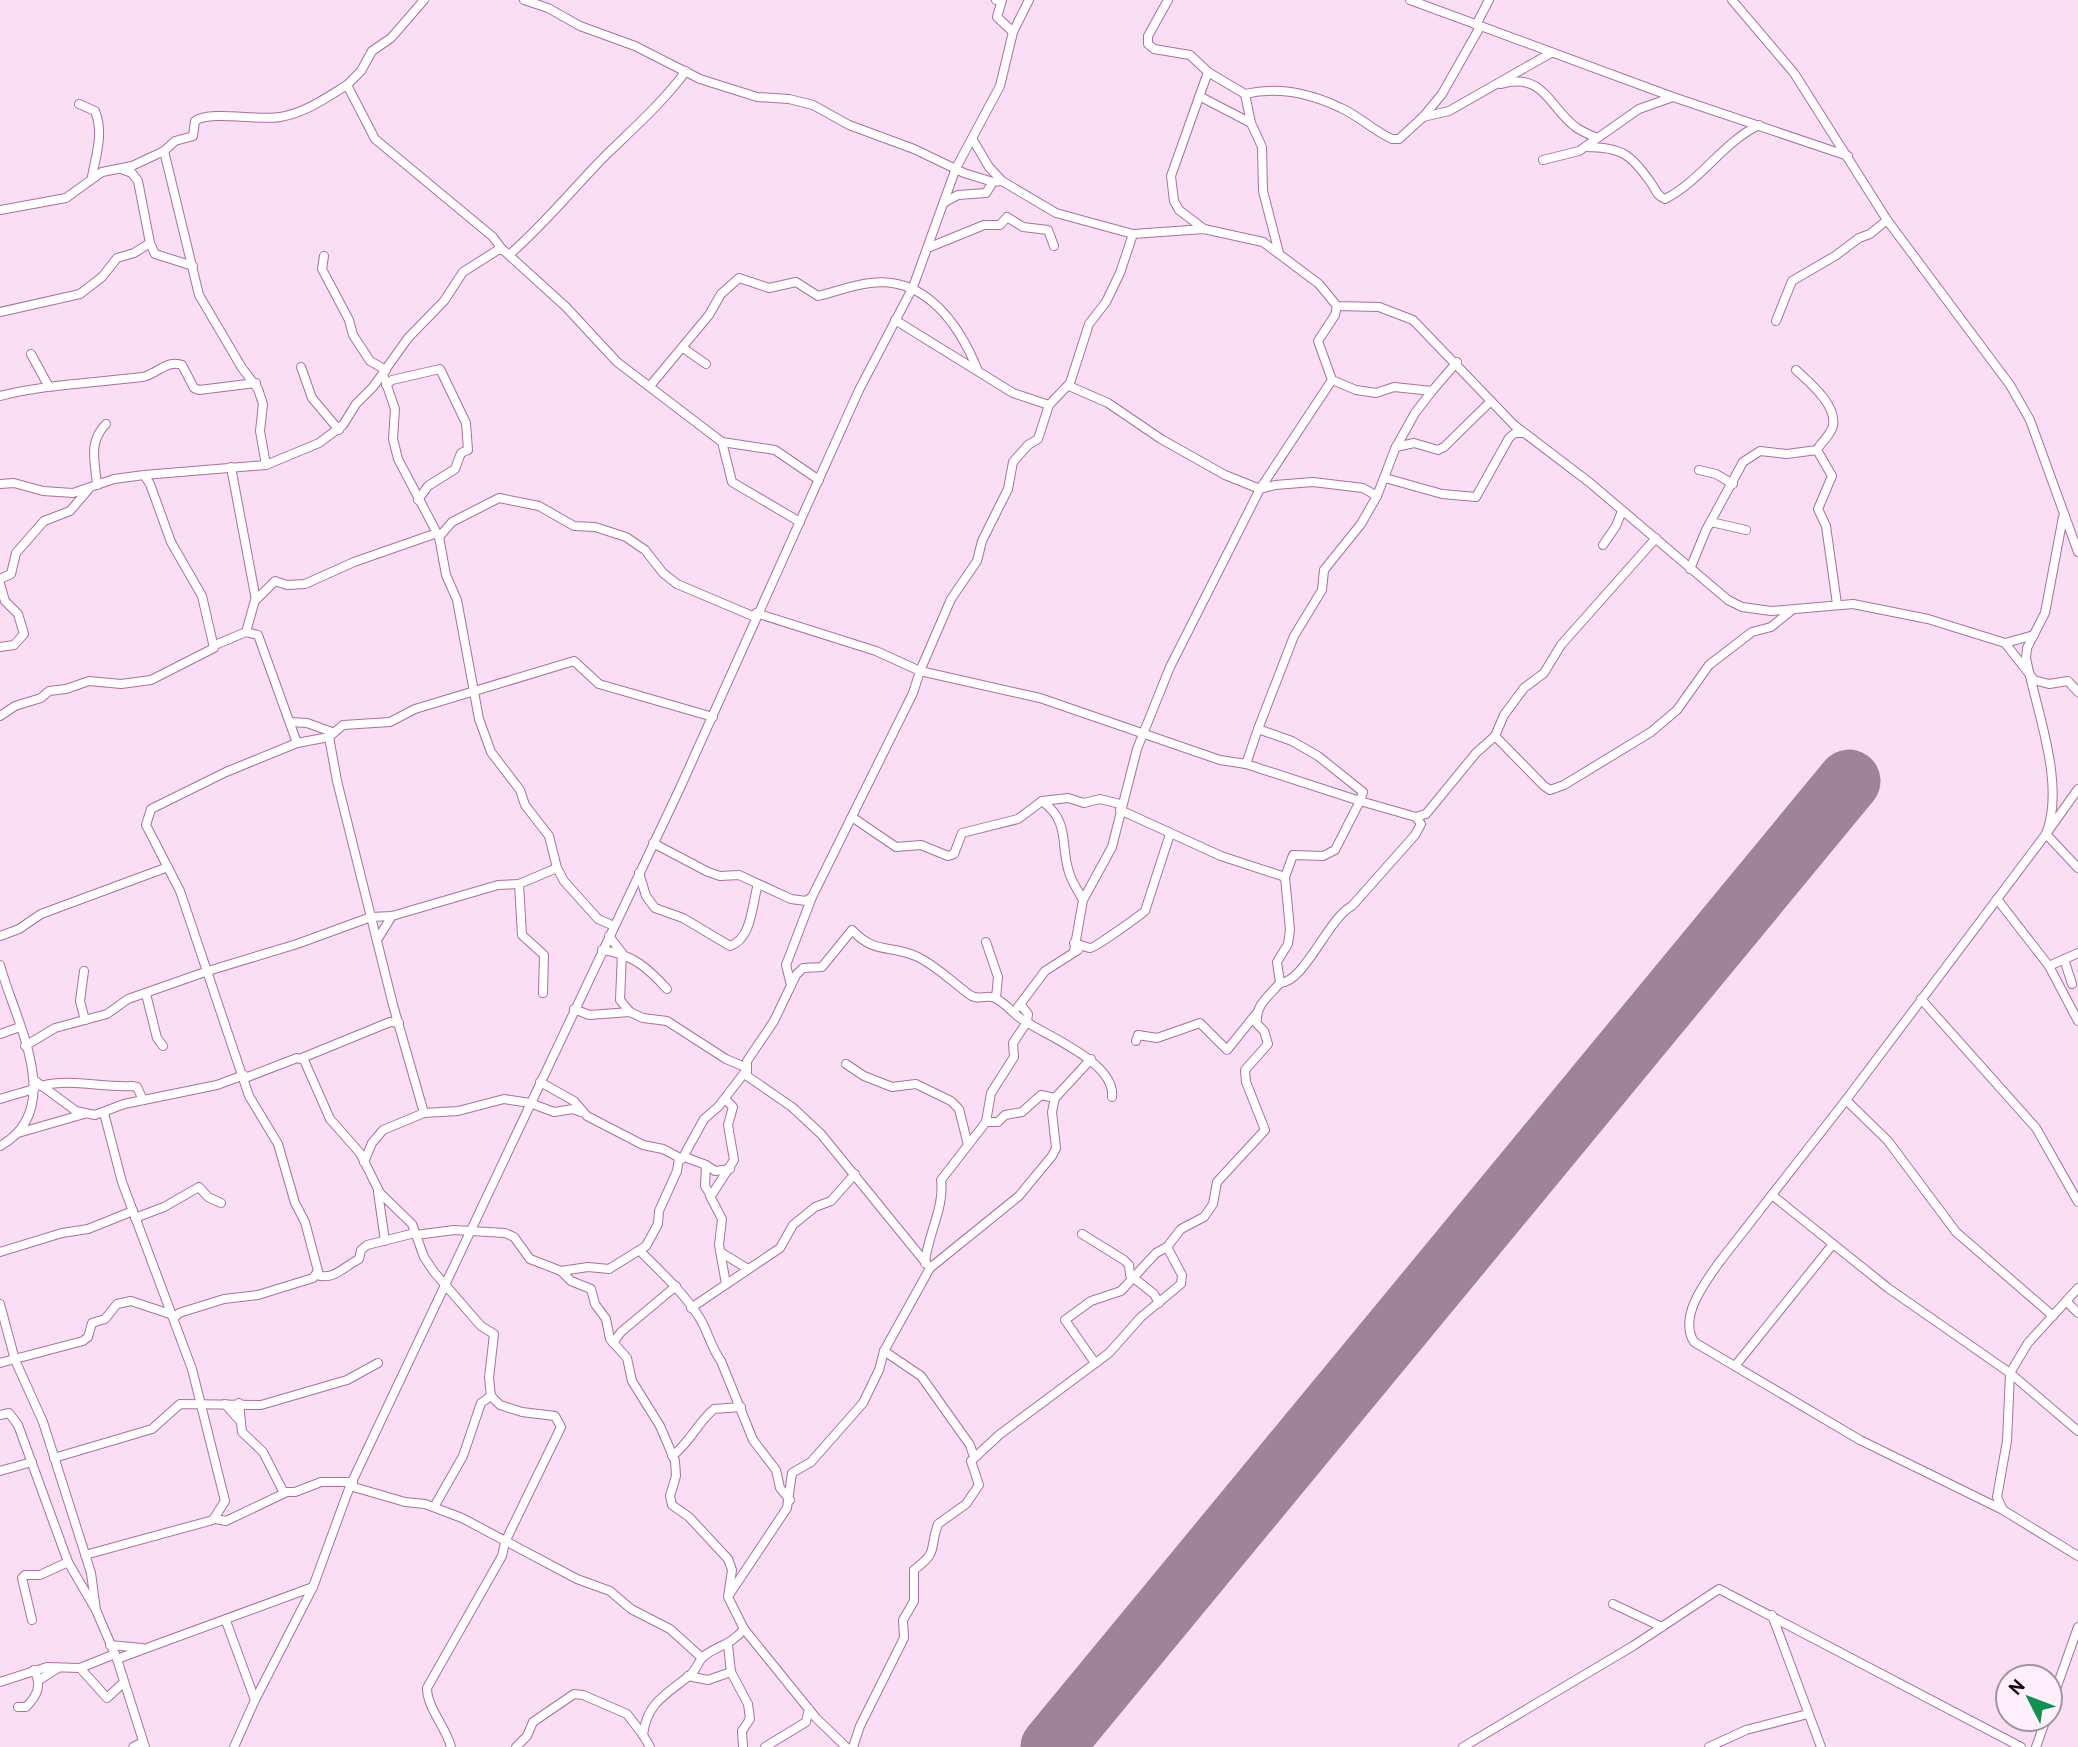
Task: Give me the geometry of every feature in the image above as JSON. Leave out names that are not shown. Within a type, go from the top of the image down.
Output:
[{"type":"street","points":[[0,210],[66,198],[102,172],[121,169],[164,150],[175,141],[195,135],[195,121],[202,116],[249,120],[281,117],[317,105],[347,85],[361,71],[372,51],[391,37],[424,0]]},
{"type":"street","points":[[524,0],[548,8],[580,26],[635,46],[701,79],[757,97],[789,99],[813,105],[849,125],[997,182],[1056,213],[1133,234],[1203,229],[1263,242],[1319,284],[1337,306]]},
{"type":"street","points":[[1002,0],[997,17],[1013,32]]},
{"type":"street","points":[[234,1747],[313,1587],[352,1484],[713,717],[755,615],[820,480],[859,390],[913,287],[930,247],[956,168],[1000,86],[1013,32],[1029,0]]},
{"type":"street","points":[[1168,0],[1148,36],[1148,44],[1154,50],[1190,55],[1208,72],[1245,94],[1264,90],[1291,90],[1341,108],[1392,139],[1399,139],[1423,117],[1442,94],[1489,0]]},
{"type":"street","points":[[1410,0],[1673,97],[1848,156]]},
{"type":"street","points":[[1732,0],[1794,73],[1887,220],[2010,385],[2030,420],[2063,517],[2074,534],[2078,552]]},
{"type":"street","points":[[1423,117],[1449,111],[1551,53]]},
{"type":"street","points":[[510,254],[654,111],[687,71]]},
{"type":"street","points":[[1203,229],[1179,209],[1174,201],[1171,176],[1172,165],[1187,138],[1208,72]]},
{"type":"street","points":[[1488,88],[1506,83],[1530,84],[1546,92],[1577,128],[1597,138]]},
{"type":"street","points":[[347,85],[375,139],[494,237],[501,248],[566,307],[617,362],[722,442],[775,450],[820,480]]},
{"type":"street","points":[[1245,94],[1251,123],[1262,147],[1263,191],[1279,254]]},
{"type":"street","points":[[1202,97],[1251,123]]},
{"type":"street","points":[[1586,147],[1639,110],[1673,97]]},
{"type":"street","points":[[79,104],[95,111],[101,132],[92,177]]},
{"type":"street","points":[[1543,160],[1586,147],[1612,147],[1627,154],[1658,195],[1665,199],[1690,183],[1732,140],[1759,125]]},
{"type":"street","points":[[973,140],[997,182]]},
{"type":"street","points":[[164,150],[199,295],[242,368],[256,383],[263,404],[260,431],[266,465]]},
{"type":"street","points":[[153,155],[168,171]]},
{"type":"street","points":[[121,169],[132,173],[138,181],[150,243],[159,256],[193,266]]},
{"type":"street","points":[[945,202],[958,195],[986,193],[997,182]]},
{"type":"street","points":[[930,247],[984,225],[1000,225],[1007,217],[1023,227],[1048,230],[1054,246]]},
{"type":"street","points":[[1776,321],[1792,281],[1835,256],[1859,238],[1870,234],[1887,220]]},
{"type":"street","points":[[791,985],[786,965],[812,897],[913,693],[951,599],[977,561],[982,541],[1008,489],[1013,463],[1022,451],[1038,439],[1049,405],[1069,386],[1089,324],[1105,302],[1120,273],[1133,234]]},
{"type":"street","points":[[0,312],[80,293],[102,277],[117,258],[134,253],[150,243]]},
{"type":"street","points":[[0,484],[14,483],[43,491],[73,493],[144,475],[266,465],[320,443],[339,430],[408,338],[444,301],[463,271],[501,248]]},
{"type":"street","points":[[324,256],[322,268],[349,320],[353,335],[370,361],[384,372],[395,409],[393,439],[398,459],[438,535],[446,575],[463,623],[473,691],[491,752],[520,790],[524,805],[549,836],[557,868],[588,909],[598,919],[614,926]]},
{"type":"street","points":[[650,386],[683,348],[721,294],[739,278],[769,288],[796,282],[818,296],[873,282],[913,287],[939,306],[967,344],[978,371]]},
{"type":"street","points":[[1337,306],[1379,306],[1404,314],[1447,358],[1457,362],[1524,433],[1656,538],[1716,592],[1742,607],[1759,611],[1837,604],[1868,606],[1928,619],[2005,643],[2034,635]]},
{"type":"street","points":[[1332,380],[1318,341],[1335,315],[1337,306]]},
{"type":"street","points":[[895,320],[1013,393],[1049,405]]},
{"type":"street","points":[[683,348],[706,364]]},
{"type":"street","points":[[31,354],[49,387]]},
{"type":"street","points":[[1247,764],[1291,644],[1308,609],[1322,590],[1324,570],[1361,524],[1385,478],[1396,447],[1415,413],[1457,362]]},
{"type":"street","points":[[0,396],[49,387],[142,377],[176,363],[183,365],[188,379],[199,390],[256,383]]},
{"type":"street","points":[[301,368],[312,398],[339,430]]},
{"type":"street","points":[[386,385],[392,380],[440,369],[466,423],[468,450],[461,453],[455,469],[428,486],[418,500]]},
{"type":"street","points":[[1690,569],[1743,462],[1760,451],[1787,454],[1817,450],[1832,428],[1833,418],[1821,394],[1796,370]]},
{"type":"street","points":[[1332,380],[1366,392],[1376,393],[1394,387],[1432,391]]},
{"type":"street","points":[[1074,947],[1083,900],[1112,847],[1120,807],[1143,733],[1190,624],[1260,489],[1332,380]]},
{"type":"street","points":[[1069,386],[1108,403],[1161,439],[1225,475],[1260,489],[1314,482],[1377,492]]},
{"type":"street","points":[[1396,447],[1414,443],[1438,450],[1491,401]]},
{"type":"street","points":[[97,485],[93,451],[96,435],[106,424]]},
{"type":"street","points":[[1385,478],[1442,494],[1476,498],[1509,438],[1515,433],[1524,433]]},
{"type":"street","points":[[722,442],[732,482],[800,522]]},
{"type":"street","points":[[1817,450],[1832,476],[1818,509],[1826,526],[1837,604]]},
{"type":"street","points":[[231,467],[255,600],[246,632]]},
{"type":"street","points":[[1699,470],[1716,474],[1733,484]]},
{"type":"street","points":[[144,475],[171,542],[202,596],[215,645]]},
{"type":"street","points":[[0,647],[15,645],[24,634],[18,614],[5,601],[0,581],[11,575],[14,556],[44,521],[70,511],[88,490]]},
{"type":"street","points":[[255,600],[275,581],[287,585],[305,584],[354,562],[438,535],[452,522],[499,498],[546,508],[574,526],[595,527],[625,537],[645,550],[663,573],[677,584],[755,615],[876,651],[920,671],[1040,698],[1220,760],[1247,764],[1418,821]]},
{"type":"street","points":[[1603,545],[1622,511]]},
{"type":"street","points":[[2046,834],[2052,811],[2053,788],[2026,658],[2045,613],[2063,517]]},
{"type":"street","points":[[432,523],[452,522]]},
{"type":"street","points":[[1711,522],[1746,530]]},
{"type":"street","points":[[1136,1041],[1138,1035],[1157,1038],[1200,1023],[1227,1049],[1261,1004],[1280,983],[1290,980],[1330,931],[1340,913],[1352,906],[1418,821],[1476,753],[1495,736],[1504,715],[1524,688],[1544,673],[1561,645],[1656,538]]},
{"type":"street","points":[[1495,736],[1505,742],[1544,786],[1550,789],[1560,787],[1651,732],[1684,702],[1709,665],[1752,632],[1771,627],[1792,610]]},
{"type":"street","points":[[0,716],[15,706],[41,698],[49,691],[66,690],[89,681],[121,684],[151,680],[178,663],[246,632],[258,635],[297,743]]},
{"type":"street","points":[[2005,643],[2028,677],[2043,683],[2068,681],[2078,692]]},
{"type":"street","points":[[317,1275],[305,1222],[295,1202],[278,1144],[249,1096],[208,971],[168,867],[146,825],[151,809],[226,772],[297,743],[330,734],[343,724],[390,722],[415,709],[576,661],[599,684],[713,717]]},
{"type":"street","points":[[291,722],[307,723],[330,734]]},
{"type":"street","points":[[1258,729],[1292,741],[1318,757],[1363,792],[1335,850],[1323,856],[1296,853],[1285,877],[1290,930],[1288,944],[1277,962],[1280,983]]},
{"type":"street","points":[[330,734],[337,781],[394,1010],[394,1022],[424,1112]]},
{"type":"street","points":[[2078,789],[1846,1100],[1702,1286],[1688,1333],[1694,1342],[1860,1440],[2003,1510],[2078,1556]]},
{"type":"street","points":[[852,817],[896,847],[921,845],[948,856],[954,854],[962,833],[1018,819],[1042,801],[1068,797],[1084,803],[1100,799],[1170,834],[1229,859],[1285,877]]},
{"type":"street","points":[[1042,801],[1053,809],[1062,825],[1070,876],[1083,900]]},
{"type":"street","points":[[1012,1009],[1021,1005],[1039,978],[1074,947],[1100,945],[1132,917],[1145,911],[1170,834]]},
{"type":"street","points":[[2046,834],[2078,868]]},
{"type":"street","points":[[653,843],[708,872],[720,876],[739,875],[802,901],[812,897]]},
{"type":"street","points":[[0,936],[19,929],[51,910],[168,867]]},
{"type":"street","points":[[26,1046],[55,1028],[107,1014],[128,999],[208,971],[371,917],[392,916],[474,891],[519,884],[557,868]]},
{"type":"street","points":[[639,873],[646,896],[655,908],[682,918],[730,946],[744,935],[750,922],[758,884]]},
{"type":"street","points":[[519,884],[522,935],[544,955],[543,993]]},
{"type":"street","points":[[1997,899],[2049,966],[2078,1021]]},
{"type":"street","points":[[377,940],[392,916]]},
{"type":"street","points":[[640,1251],[658,1224],[659,1211],[682,1157],[704,1119],[725,1099],[745,1069],[774,1021],[791,985],[803,968],[822,967],[852,930],[877,949],[902,950],[932,965],[972,997],[996,998],[1027,1021],[1061,1039],[1103,1072],[1113,1090],[1112,1097]]},
{"type":"street","points":[[609,936],[622,953],[620,1000],[631,1012],[643,1018],[672,1023],[745,1069],[750,1079],[792,1107],[821,1134],[928,1265]]},
{"type":"street","points":[[986,942],[998,977],[996,998]]},
{"type":"street","points":[[602,950],[622,953],[640,962],[667,989]]},
{"type":"street","points":[[2049,966],[2078,953]]},
{"type":"street","points":[[2064,960],[2073,984]]},
{"type":"street","points":[[0,965],[37,1085],[27,1121],[18,1133],[0,1146]]},
{"type":"street","points":[[83,971],[80,1001],[85,1020]]},
{"type":"street","points":[[146,994],[158,1038],[163,1046]]},
{"type":"street","points":[[1921,999],[2036,1128],[2078,1202]]},
{"type":"street","points":[[727,1598],[790,1500],[789,1482],[792,1473],[811,1462],[863,1403],[879,1370],[884,1351],[928,1265],[929,1234],[941,1192],[941,1180],[986,1122],[991,1093],[1014,1057],[1013,1043],[1027,1021],[1028,1014],[1021,1005]]},
{"type":"street","points":[[574,1009],[589,1015],[631,1012]]},
{"type":"street","points":[[1095,1363],[1065,1320],[1091,1301],[1121,1291],[1135,1279],[1156,1253],[1167,1247],[1181,1229],[1204,1217],[1213,1204],[1217,1182],[1265,1130],[1245,1077],[1246,1067],[1268,1044],[1264,1031],[1257,1024],[1256,1014]]},
{"type":"street","points":[[18,1133],[84,1115],[104,1113],[143,1100],[243,1079],[394,1022]]},
{"type":"street","points":[[0,1034],[20,1027]]},
{"type":"street","points":[[302,1058],[330,1119],[349,1138],[377,1189],[385,1241]]},
{"type":"street","points":[[928,1265],[1019,1196],[1052,1156],[1056,1148],[1052,1112],[1055,1098],[1086,1060]]},
{"type":"street","points":[[846,1064],[864,1076],[892,1087],[916,1084],[951,1101],[959,1109],[968,1145]]},
{"type":"street","points":[[0,1099],[37,1085],[59,1081],[106,1087],[132,1086],[136,1087],[143,1100]]},
{"type":"street","points":[[540,1082],[574,1101],[581,1111],[643,1145],[705,1164],[715,1171],[730,1169]]},
{"type":"street","points":[[37,1085],[84,1115]]},
{"type":"street","points":[[986,1122],[998,1122],[1005,1115],[1019,1113],[1041,1095],[1055,1098]]},
{"type":"street","points":[[364,1162],[372,1143],[383,1130],[424,1112],[457,1111],[504,1099],[530,1103],[554,1112],[581,1111]]},
{"type":"street","points":[[710,1196],[730,1169],[735,1153],[729,1125],[733,1107],[725,1099]]},
{"type":"street","points":[[1846,1100],[1888,1141],[1956,1232],[2053,1316]]},
{"type":"street","points":[[104,1113],[134,1215],[174,1313],[202,1405],[225,1501],[216,1519]]},
{"type":"street","points":[[705,1164],[705,1186],[722,1219],[719,1245],[723,1253],[726,1284]]},
{"type":"street","points":[[691,1308],[780,1248],[793,1226],[816,1207],[831,1200],[855,1174]]},
{"type":"street","points":[[0,1252],[164,1207],[199,1187],[208,1198],[221,1203]]},
{"type":"street","points":[[377,1189],[412,1224],[424,1257],[470,1315],[495,1338],[491,1349],[491,1395],[500,1405],[522,1412],[555,1416],[562,1432],[495,1569],[476,1598],[460,1632],[427,1688],[428,1698],[447,1733],[451,1747]]},
{"type":"street","points":[[1772,1195],[1888,1288],[2010,1373],[2078,1431]]},
{"type":"street","points":[[0,1363],[58,1345],[83,1341],[88,1337],[92,1323],[105,1319],[117,1304],[131,1301],[174,1313],[224,1298],[258,1295],[317,1275],[324,1278],[337,1275],[348,1263],[359,1259],[363,1247],[415,1234],[471,1230],[505,1233],[514,1237],[530,1259],[561,1271],[570,1281],[591,1289],[595,1304],[606,1319],[613,1343],[627,1359],[632,1381],[660,1426],[677,1469],[670,1496],[672,1504],[689,1517],[728,1559],[732,1570],[727,1598],[744,1629],[816,1718],[846,1747]]},
{"type":"street","points":[[1082,1234],[1124,1260],[1129,1265],[1130,1275],[1154,1294],[1159,1303]]},
{"type":"street","points":[[1735,1366],[1833,1244]]},
{"type":"street","points":[[853,1747],[860,1726],[904,1638],[905,1614],[914,1601],[914,1570],[927,1562],[933,1553],[938,1524],[957,1512],[979,1485],[979,1478],[970,1465],[974,1457],[1095,1363],[1183,1279],[1167,1247]]},
{"type":"street","points":[[561,1271],[588,1267],[609,1269],[634,1251],[640,1251],[676,1286],[710,1334],[714,1351],[721,1361],[753,1440],[765,1460],[776,1470],[780,1489],[790,1500]]},
{"type":"street","points":[[723,1253],[748,1269]]},
{"type":"street","points":[[613,1343],[621,1332],[676,1286]]},
{"type":"street","points":[[2003,1510],[1997,1497],[1997,1488],[2007,1441],[2010,1373],[2028,1343],[2078,1288]]},
{"type":"street","points":[[2066,1301],[2078,1313]]},
{"type":"street","points":[[0,1304],[15,1360],[43,1422],[85,1555],[96,1592],[96,1610]]},
{"type":"street","points":[[884,1351],[907,1364],[938,1397],[946,1415],[971,1445],[974,1457]]},
{"type":"street","points":[[879,1370],[893,1358]]},
{"type":"street","points":[[54,1458],[152,1429],[180,1404],[261,1405],[301,1391],[330,1385],[378,1363]]},
{"type":"street","points":[[434,1507],[464,1456],[481,1402],[491,1395]]},
{"type":"street","points":[[239,1403],[242,1432],[263,1452],[284,1493]]},
{"type":"street","points":[[225,1404],[241,1422]]},
{"type":"street","points":[[672,1456],[685,1447],[693,1431],[715,1409],[741,1407]]},
{"type":"street","points":[[0,1415],[5,1413],[13,1416],[68,1562],[96,1610],[116,1656],[122,1684],[144,1745],[133,1747]]},
{"type":"street","points":[[0,1471],[32,1462]]},
{"type":"street","points":[[85,1555],[216,1519],[226,1521],[284,1493],[321,1482],[352,1484],[434,1507],[577,1579],[610,1591],[631,1609],[670,1629],[702,1658]]},
{"type":"street","points":[[32,1620],[22,1578],[25,1574],[40,1575],[68,1562]]},
{"type":"street","points":[[0,1682],[34,1670],[80,1668],[226,1620],[313,1587]]},
{"type":"street","points":[[1463,1747],[1662,1628],[1719,1589],[2021,1747]]},
{"type":"street","points":[[1613,1604],[1662,1628]]},
{"type":"street","points":[[1772,1615],[1821,1747]]},
{"type":"street","points":[[226,1620],[255,1700]]},
{"type":"street","points":[[2064,1666],[2078,1627]]},
{"type":"street","points":[[643,1735],[650,1709],[664,1692],[688,1676],[702,1658],[728,1645],[744,1629]]},
{"type":"street","points":[[110,1645],[142,1648]]},
{"type":"street","points":[[728,1645],[730,1672],[748,1704],[750,1719],[742,1731],[743,1747]]},
{"type":"street","points":[[18,1707],[26,1707],[33,1700],[39,1680],[58,1668]]},
{"type":"street","points":[[80,1668],[107,1698],[122,1684]]},
{"type":"street","points":[[34,1670],[39,1680]]},
{"type":"street","points":[[688,1676],[708,1680],[730,1672]]},
{"type":"street","points":[[516,1747],[527,1736],[533,1722],[574,1694],[583,1695],[626,1714],[650,1747]]},
{"type":"street","points":[[806,1722],[809,1709]]},
{"type":"street","points":[[1709,1747],[1746,1730],[1808,1714]]},
{"type":"street","points":[[765,1747],[816,1718]]},
{"type":"runway","points":[[1052,1747],[1849,781]]}]
